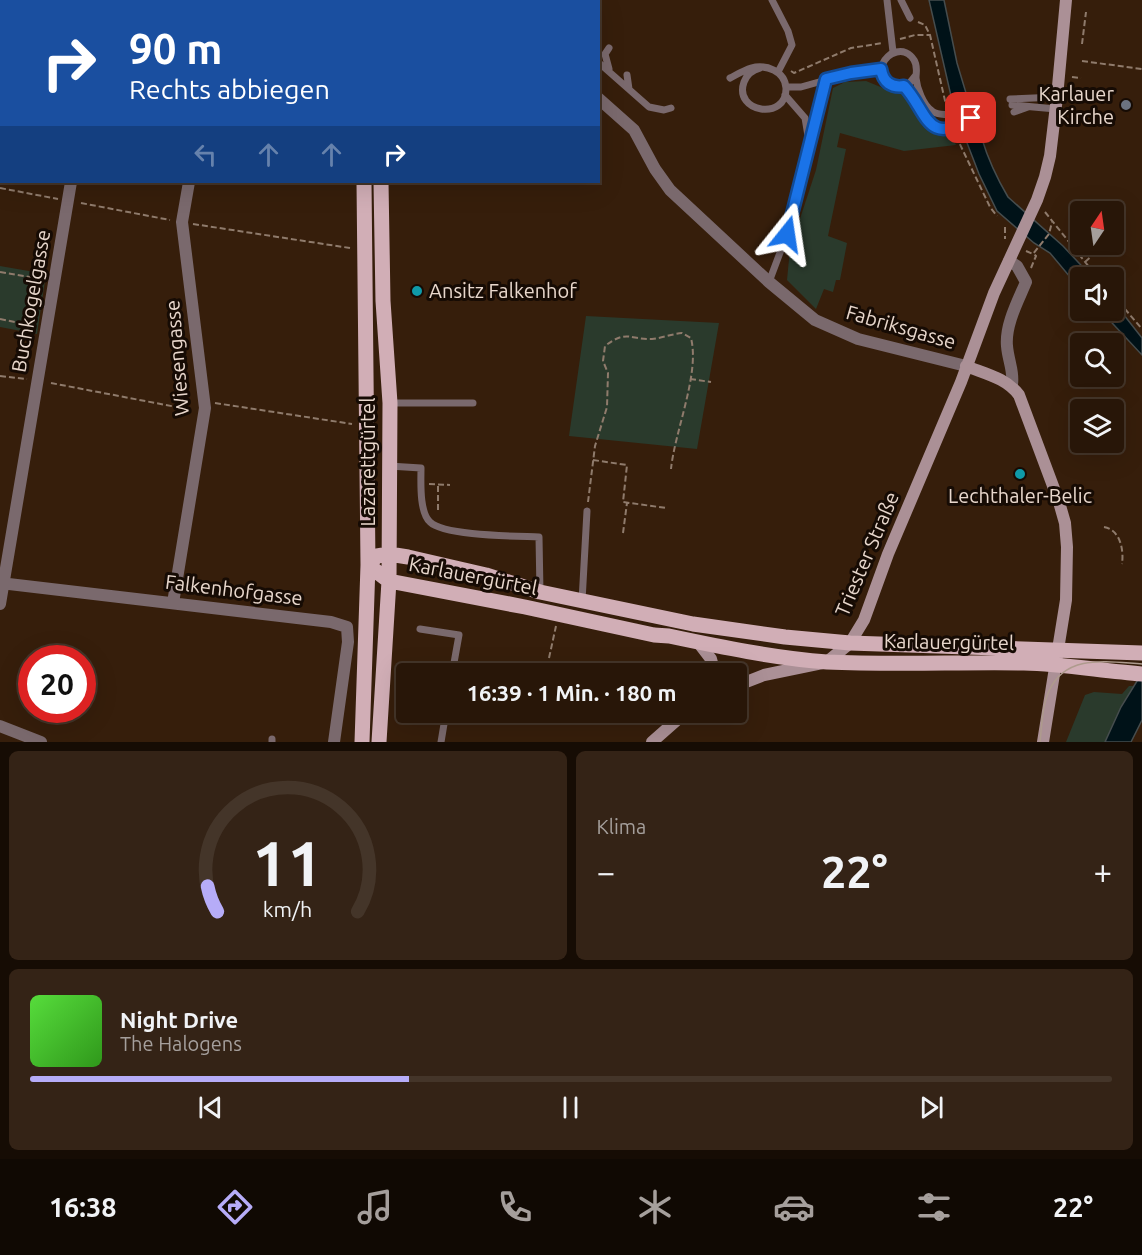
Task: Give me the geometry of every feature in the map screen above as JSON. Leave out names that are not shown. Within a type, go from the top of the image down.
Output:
[{"type":"main road","name":"Triester Straße","points":[[747,682],[764,675],[827,662],[850,643],[864,620],[883,565],[994,293],[1045,177],[1050,156],[1066,0]]},
{"type":"main road","name":"Lazarettgürtel","points":[[362,742],[368,565],[364,183]]},
{"type":"main road","name":"Lazarettgürtel","points":[[380,742],[389,581],[390,403],[383,301],[381,183]]},
{"type":"main road","points":[[966,366],[1011,384],[1024,403],[1065,523],[1068,576],[1066,600],[1043,742]]},
{"type":"main road","name":"Karlauergürtel","points":[[389,554],[486,575],[540,592],[582,601],[693,624],[785,637],[850,643],[1058,649],[1141,667],[827,662],[772,655],[389,581],[368,565],[377,556],[389,554]]},
{"type":"main road","points":[[698,642],[712,663]]},
{"type":"main road","points":[[652,742],[674,723]]},
{"type":"street","name":"Fabriksgasse","points":[[600,100],[634,130],[655,170],[670,190],[769,282],[815,320],[858,339],[966,366]]},
{"type":"street","name":"Buchkogelgasse","points":[[0,604],[71,183]]},
{"type":"street","name":"Wiesengasse","points":[[173,603],[204,407],[182,222],[189,183]]},
{"type":"street","points":[[1009,261],[1017,266],[1026,282],[1014,310],[1006,344],[1013,375],[1011,384]]},
{"type":"street","name":"Falkenhofgasse","points":[[2,583],[331,622],[347,627],[348,642],[334,742]]},
{"type":"street","points":[[0,726],[40,742]]},
{"type":"lane","points":[[772,0],[788,31],[792,45],[780,69],[785,91],[806,118],[809,145]]},
{"type":"lane","points":[[901,0],[910,18]]},
{"type":"lane","points":[[887,1],[893,52]]},
{"type":"lane","points":[[609,48],[605,54],[609,69]]},
{"type":"lane","points":[[916,75],[904,86],[894,86],[884,78],[881,69],[885,59],[893,52],[904,52],[913,58],[926,104],[932,111],[941,114],[972,108]]},
{"type":"lane","points":[[600,63],[649,107],[664,110],[671,108]]},
{"type":"lane","points":[[730,78],[752,67],[780,69]]},
{"type":"lane","points":[[734,90],[742,87],[749,73],[760,68]]},
{"type":"lane","points":[[742,87],[747,102],[760,110],[773,109],[778,105],[785,91],[851,73],[881,69]]},
{"type":"lane","points":[[627,75],[629,89]]},
{"type":"lane","points":[[769,282],[787,234],[826,79]]},
{"type":"lane","points":[[904,86],[912,94],[925,119],[932,125],[956,130],[971,118],[976,121]]},
{"type":"lane","points":[[1056,103],[1028,107],[1022,111],[1012,105],[1056,103]]},
{"type":"lane","points":[[390,403],[473,403]]},
{"type":"lane","points":[[389,466],[421,468],[421,493],[425,514],[430,522],[449,531],[539,537],[540,592]]},
{"type":"lane","points":[[582,601],[587,511]]},
{"type":"lane","points":[[420,629],[459,635],[454,663]]},
{"type":"lane","points":[[441,742],[444,723]]},
{"type":"path","points":[[1082,44],[1086,12]]},
{"type":"path","points":[[910,18],[925,26],[930,35],[950,112]]},
{"type":"path","points":[[780,69],[794,74],[851,48],[872,45]]},
{"type":"path","points":[[1082,61],[1142,69]]},
{"type":"path","points":[[1070,76],[1081,78]]},
{"type":"path","points":[[956,130],[990,207],[997,216]]},
{"type":"path","points":[[1022,249],[1033,254],[1049,234],[1052,222],[1088,267]]},
{"type":"path","points":[[1005,227],[1005,239]]},
{"type":"path","points":[[1084,262],[1092,255]]},
{"type":"path","points":[[0,272],[53,281]]},
{"type":"path","points":[[1124,308],[1142,329]]},
{"type":"path","points":[[0,319],[46,328]]},
{"type":"path","points":[[587,511],[595,446],[607,407],[608,373],[603,361],[605,346],[616,337],[654,339],[682,333],[691,338],[694,350],[686,405],[670,469]]},
{"type":"path","name":"Lazarettgürtel","points":[[0,376],[204,407],[355,424]]},
{"type":"path","points":[[689,379],[711,382]]},
{"type":"path","points":[[593,460],[627,465],[623,502],[666,508]]},
{"type":"path","points":[[438,485],[438,510]]},
{"type":"path","points":[[623,533],[627,503]]},
{"type":"path","points":[[1104,527],[1116,532],[1120,541],[1122,564]]},
{"type":"path","points":[[549,658],[556,626]]},
{"type":"green space","points":[[866,81],[904,93],[928,129],[942,133],[950,132],[956,145],[904,151],[840,133],[837,147],[846,149],[828,236],[847,243],[840,280],[836,280],[833,292],[824,289],[816,309],[787,280],[790,249],[816,170],[833,88],[845,82]]},
{"type":"green space","points":[[0,266],[46,274],[37,334],[0,327]]},
{"type":"green space","points":[[586,316],[719,323],[697,449],[569,436]]},
{"type":"green space","points":[[1129,686],[1134,686],[1121,707],[1105,742],[1066,742],[1085,695],[1094,692],[1122,694]]},
{"type":"shaded area","points":[[929,0],[944,0],[957,63],[993,169],[1008,197],[1063,246],[1083,267],[1070,267],[1070,277],[1050,253],[1034,243],[997,211],[979,174],[954,109]]},
{"type":"shaded area","points":[[1124,315],[1142,338],[1142,355],[1124,333],[1110,321],[1124,321]]},
{"type":"shaded area","points":[[1142,673],[1142,720],[1131,742],[1105,742],[1121,707]]},
{"type":"tram line","points":[[1040,742],[1049,691],[1066,670],[1090,662],[1142,664]]},
{"type":"place","name":"Karlauer Kirche","points":[[1126,105]]},
{"type":"place","name":"Ansitz Falkenhof","points":[[417,291]]},
{"type":"place","name":"Lechthaler-Belic","points":[[1020,474]]},
{"type":"route","points":[[787,234],[826,79],[881,69],[888,83],[898,87],[904,86],[912,94],[925,119],[932,125],[943,129],[957,128],[971,118]]}]
